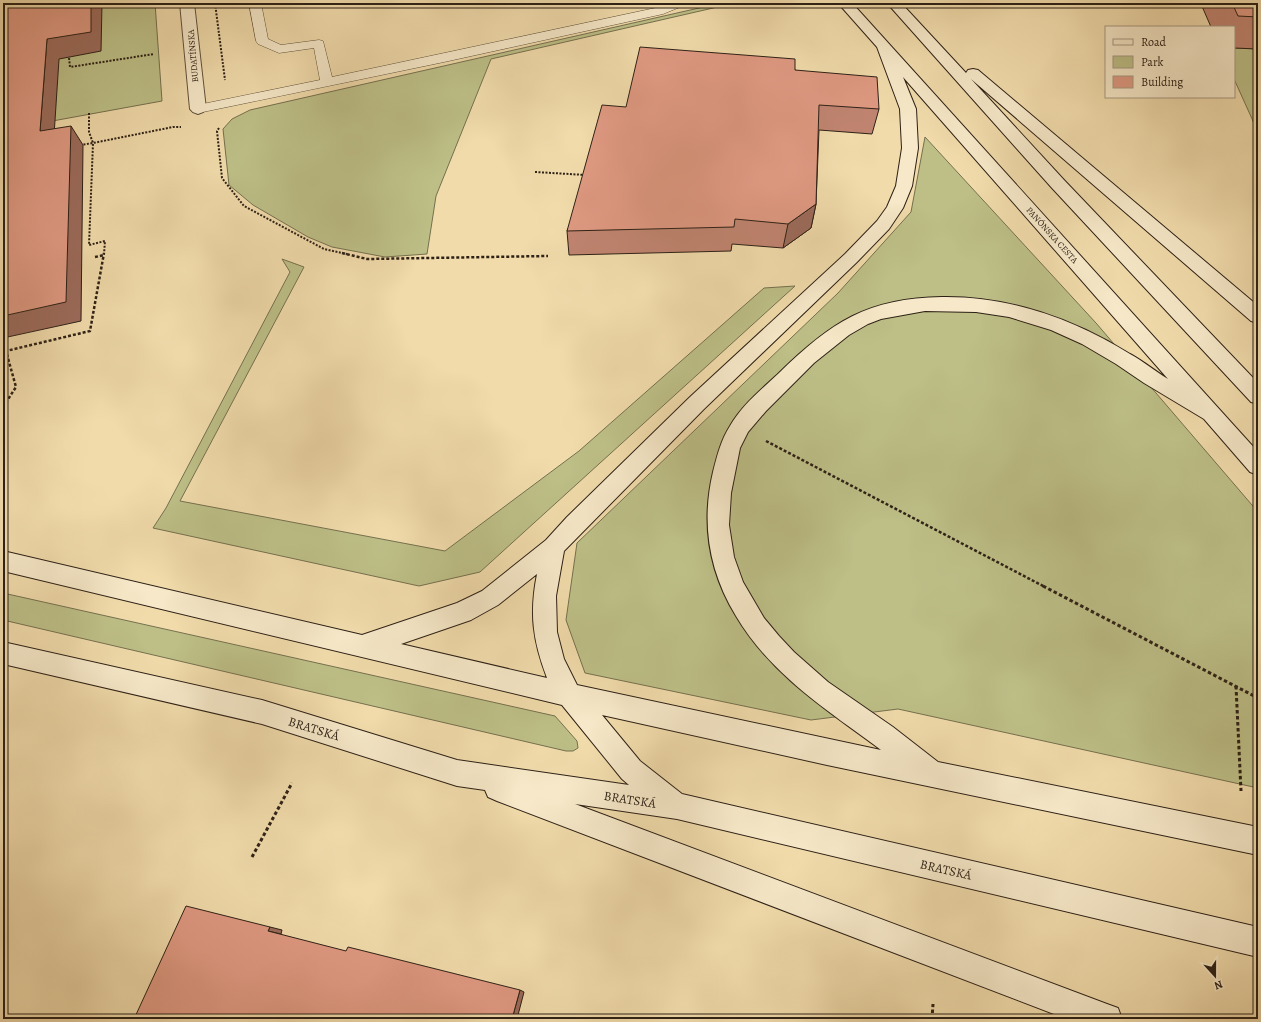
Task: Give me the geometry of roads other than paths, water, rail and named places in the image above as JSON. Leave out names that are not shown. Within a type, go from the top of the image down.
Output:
[{"type":"main road","name":"BUDATÍNSKA","points":[[187,3],[198,109]]},
{"type":"main road","name":"PANÓNSKA CESTA","points":[[845,3],[1258,466]]},
{"type":"main road","points":[[894,3],[1058,184],[1258,396]]},
{"type":"main road","points":[[908,18],[1258,316]]},
{"type":"main road","points":[[362,646],[463,612],[490,598],[554,547],[575,524],[697,403],[851,258],[889,218],[899,201],[907,176],[910,156],[910,122],[906,102],[883,46]]},
{"type":"main road","points":[[935,774],[814,687],[768,641],[740,602],[732,587],[726,570],[720,542],[718,517],[718,501],[723,473],[730,447],[739,428],[803,361],[846,328],[859,320],[883,312],[921,305],[947,304],[993,307],[1028,314],[1064,327],[1120,356],[1150,377],[1210,413]]},
{"type":"main road","points":[[554,547],[544,596],[545,632],[552,659],[560,679],[570,696],[631,770],[677,806]]},
{"type":"main road","points":[[3,561],[570,696],[1258,841]]},
{"type":"main road","name":"BRATSKÁ","points":[[3,653],[262,712],[457,773],[677,806],[1258,942]]},
{"type":"main road","points":[[457,773],[1107,1019]]},
{"type":"lane","points":[[255,3],[262,41],[279,48],[319,44],[327,82]]},
{"type":"lane","points":[[198,109],[444,58],[663,10],[681,3]]}]
